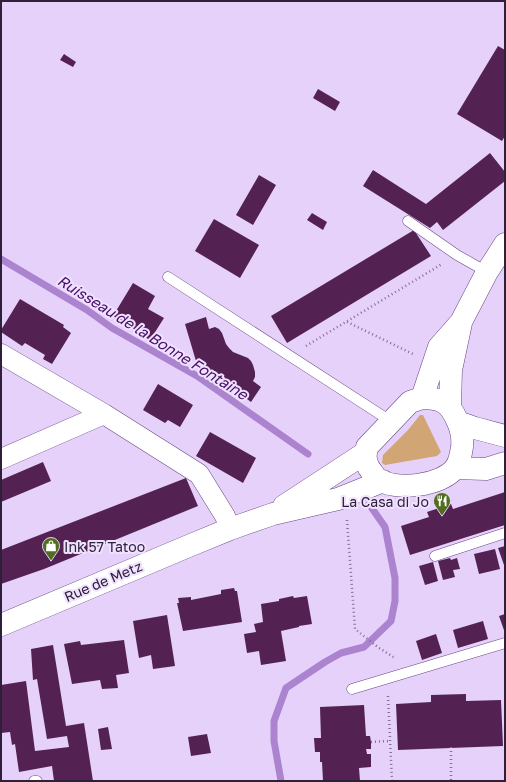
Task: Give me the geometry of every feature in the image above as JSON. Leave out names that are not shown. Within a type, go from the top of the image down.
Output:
[{"type":"street","points":[[422,398],[439,347],[461,322],[487,272],[505,244]]},
{"type":"street","points":[[461,322],[451,370],[454,414],[462,439],[461,455],[455,468],[446,477],[433,482],[411,486],[396,485],[376,477],[366,462],[366,447],[410,402],[422,398],[432,398],[442,401],[454,414],[475,428],[505,436]]},
{"type":"street","points":[[1,354],[104,414],[199,474],[225,516],[230,529]]},
{"type":"street","points":[[1,459],[104,414]]},
{"type":"street","name":"Rue de Metz","points":[[273,514],[365,453]]},
{"type":"street","points":[[455,468],[486,469],[505,463]]},
{"type":"street","name":"Rue de Metz","points":[[1,624],[230,529],[273,514],[338,499],[383,481]]},
{"type":"lane","points":[[408,220],[457,255],[487,272]]},
{"type":"lane","points":[[168,277],[392,422]]},
{"type":"lane","points":[[435,556],[505,533]]},
{"type":"lane","points":[[352,689],[505,643]]},
{"type":"path","points":[[296,359],[305,347],[457,255]]},
{"type":"path","points":[[347,322],[433,364]]},
{"type":"path","points":[[338,499],[346,513],[355,628],[379,648],[402,663],[407,686],[388,692],[392,781]]},
{"type":"path","points":[[370,742],[390,741]]},
{"type":"path","points":[[451,747],[452,781]]},
{"type":"shaded area","points":[[420,415],[423,415],[441,452],[437,456],[385,465],[382,463],[383,455],[408,430]]},
{"type":"building","points":[[498,46],[505,50],[505,136],[502,141],[457,114]]},
{"type":"building","points":[[64,54],[76,62],[73,67],[60,60]]},
{"type":"building","points":[[318,89],[340,102],[335,111],[313,98]]},
{"type":"building","points":[[490,153],[505,172],[505,181],[443,230],[437,222],[430,228],[363,186],[373,170],[426,204]]},
{"type":"building","points":[[259,175],[276,185],[253,225],[236,215]]},
{"type":"building","points":[[312,213],[327,222],[323,230],[307,220]]},
{"type":"building","points":[[214,219],[259,245],[240,278],[195,251]]},
{"type":"building","points":[[414,230],[431,256],[287,343],[271,316]]},
{"type":"building","points":[[133,283],[155,296],[148,309],[164,318],[150,340],[113,316]]},
{"type":"building","points":[[20,299],[64,325],[63,327],[71,333],[52,364],[43,359],[45,355],[25,343],[22,346],[1,332]]},
{"type":"building","points":[[206,317],[209,329],[215,327],[219,329],[226,344],[233,352],[248,358],[251,361],[255,372],[253,381],[261,387],[251,402],[196,361],[185,324]]},
{"type":"building","points":[[158,384],[193,405],[180,427],[168,420],[165,423],[143,410]]},
{"type":"building","points":[[210,432],[256,458],[243,483],[196,456]]},
{"type":"building","points":[[43,462],[51,481],[1,502],[1,480]]},
{"type":"building","points":[[186,478],[198,506],[44,569],[1,584],[1,550]]},
{"type":"building","points":[[505,492],[505,525],[410,555],[401,526],[429,517],[427,512],[451,504],[453,509]]},
{"type":"building","points":[[505,546],[505,565],[504,565],[498,548]]},
{"type":"building","points":[[495,549],[500,569],[479,574],[474,554]]},
{"type":"building","points":[[450,558],[451,560],[457,558],[460,569],[453,570],[455,577],[443,580],[438,561]]},
{"type":"building","points":[[433,562],[438,581],[425,585],[419,566]]},
{"type":"building","points":[[234,588],[235,591],[237,591],[242,622],[183,631],[177,603],[179,603],[178,598],[191,597],[191,600],[221,594],[221,590]]},
{"type":"building","points":[[293,596],[294,598],[307,596],[312,624],[281,631],[286,661],[261,665],[259,651],[247,653],[244,634],[256,632],[254,624],[263,622],[261,604],[279,601],[279,599]]},
{"type":"building","points":[[505,614],[505,633],[499,616]]},
{"type":"building","points":[[167,615],[175,666],[153,669],[151,655],[139,658],[133,621]]},
{"type":"building","points":[[483,621],[488,639],[458,648],[453,630]]},
{"type":"building","points":[[436,634],[442,653],[422,660],[416,641]]},
{"type":"building","points":[[124,640],[129,673],[116,675],[118,688],[102,689],[100,680],[72,684],[64,644],[80,641],[81,645]]},
{"type":"building","points":[[53,645],[66,726],[84,723],[93,781],[54,781],[52,766],[19,772],[15,744],[12,745],[10,732],[1,733],[1,685],[26,681],[35,751],[69,747],[67,736],[47,739],[37,679],[33,680],[31,649]]},
{"type":"building","points":[[466,694],[466,701],[501,700],[503,746],[398,750],[396,704],[431,702],[431,695]]},
{"type":"building","points":[[364,705],[366,736],[370,736],[371,742],[371,749],[366,749],[367,754],[371,754],[371,767],[359,768],[360,781],[323,781],[320,752],[315,752],[314,738],[321,738],[320,707]]},
{"type":"building","points":[[108,727],[112,749],[101,750],[98,729]]},
{"type":"building","points":[[207,734],[211,753],[191,756],[188,737]]},
{"type":"waterway","name":"Ruisseau de la Bonne Fontaine","points":[[1,259],[87,310],[112,328],[197,376],[308,454]]},
{"type":"waterway","name":"Ruisseau de la Bonne Fontaine","points":[[281,781],[274,741],[274,721],[286,688],[341,653],[364,647],[391,621],[395,601],[395,578],[385,527],[369,504]]},
{"type":"place","name":"La Casa di Jo","points":[[442,516]]},
{"type":"place","name":"Ink 57 Tatoo","points":[[51,561]]}]
